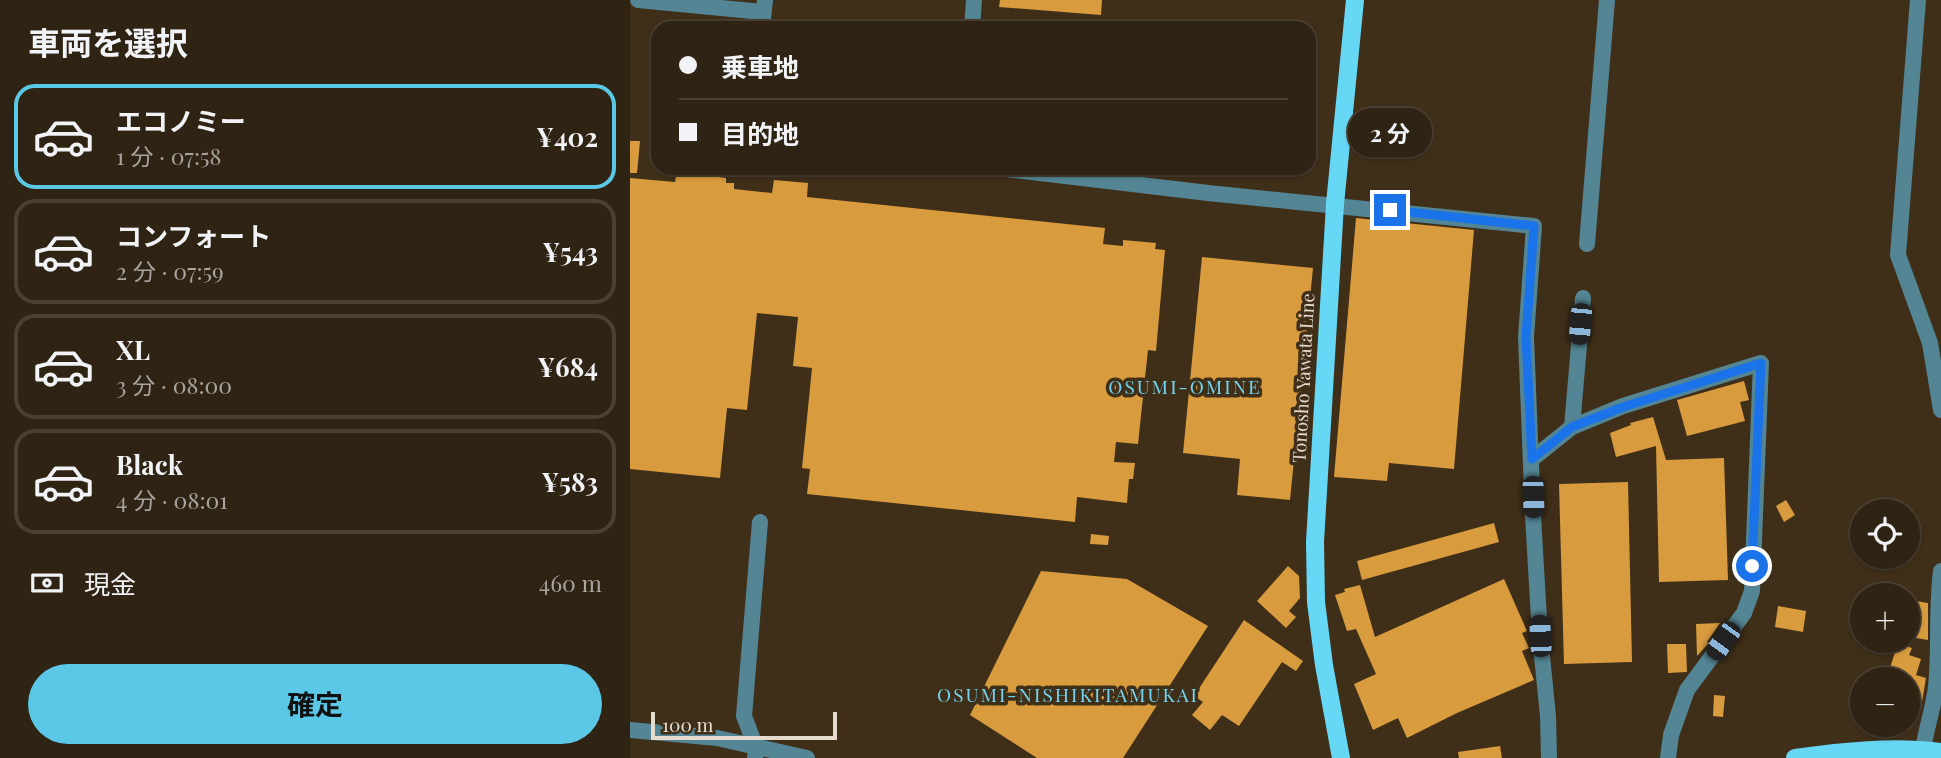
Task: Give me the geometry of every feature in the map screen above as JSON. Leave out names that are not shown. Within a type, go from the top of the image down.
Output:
[{"type":"main road","name":"Tonosho Yawata Line","points":[[1341,758],[1322,652],[1316,602],[1315,542],[1335,205],[1355,0]]},
{"type":"main road","points":[[1795,758],[1842,751],[1929,753]]},
{"type":"street","points":[[638,0],[763,13]]},
{"type":"street","points":[[972,21],[974,0]]},
{"type":"street","points":[[1587,244],[1607,0]]},
{"type":"street","points":[[1919,0],[1898,255],[1930,343],[1941,410]]},
{"type":"street","points":[[1058,175],[1534,226],[1526,337],[1540,636],[1549,758]]},
{"type":"street","points":[[1572,427],[1583,298]]},
{"type":"street","points":[[1532,459],[1572,427],[1623,407],[1761,363],[1752,592],[1744,613],[1687,690],[1671,735],[1668,758]]},
{"type":"street","points":[[756,753],[744,716],[760,522]]},
{"type":"street","points":[[1929,753],[1939,652],[1937,601],[1941,571]]},
{"type":"street","points":[[630,730],[717,738],[756,753],[807,758]]},
{"type":"building","points":[[1000,0],[1102,0],[1101,15],[999,7]]},
{"type":"building","points":[[630,141],[640,141],[637,173],[630,173]]},
{"type":"building","points":[[676,175],[702,175],[726,178],[726,183],[734,183],[734,189],[772,193],[774,180],[808,183],[807,197],[1105,228],[1103,244],[1123,246],[1123,240],[1156,243],[1155,249],[1165,250],[1156,351],[1148,350],[1138,444],[1116,442],[1114,462],[1135,463],[1133,479],[1129,479],[1127,503],[1077,497],[1075,522],[807,494],[810,469],[802,468],[812,368],[793,366],[798,317],[757,313],[747,410],[727,408],[720,478],[630,469],[630,178],[675,182]]},
{"type":"building","points":[[1356,218],[1474,230],[1454,469],[1389,463],[1387,481],[1334,477]]},
{"type":"building","points":[[1202,257],[1313,268],[1290,500],[1237,495],[1240,459],[1183,453]]},
{"type":"building","points":[[1744,381],[1749,400],[1740,402],[1745,421],[1687,436],[1677,400]]},
{"type":"building","points":[[1653,417],[1666,460],[1724,458],[1728,580],[1659,582],[1656,446],[1616,457],[1610,433],[1631,425],[1630,423]]},
{"type":"building","points":[[1628,482],[1632,662],[1564,664],[1559,484]]},
{"type":"building","points":[[1786,500],[1795,515],[1784,522],[1776,506]]},
{"type":"building","points":[[1494,523],[1499,542],[1362,580],[1357,561]]},
{"type":"building","points":[[1091,534],[1109,536],[1108,545],[1090,544]]},
{"type":"building","points":[[1288,566],[1299,576],[1300,598],[1289,611],[1296,617],[1286,628],[1257,601]]},
{"type":"building","points":[[1041,571],[1127,579],[1208,626],[1123,758],[1037,758],[970,715]]},
{"type":"building","points":[[1504,579],[1527,631],[1522,633],[1529,648],[1522,651],[1534,680],[1407,738],[1398,718],[1373,730],[1354,684],[1376,674],[1356,629],[1347,631],[1335,595],[1345,592],[1344,589],[1360,585],[1375,637]]},
{"type":"building","points":[[1920,602],[1928,603],[1928,640],[1920,639]]},
{"type":"building","points":[[1778,606],[1806,611],[1803,632],[1775,627]]},
{"type":"building","points":[[1244,620],[1303,661],[1296,671],[1282,662],[1239,726],[1222,715],[1210,730],[1192,715],[1203,702],[1194,696]]},
{"type":"building","points":[[1720,623],[1707,642],[1709,643],[1697,656],[1696,624]]},
{"type":"building","points":[[1667,644],[1686,644],[1687,672],[1668,673]]},
{"type":"building","points":[[1895,653],[1910,653],[1909,655],[1921,659],[1918,667],[1890,667]]},
{"type":"building","points":[[1920,676],[1926,678],[1920,708]]},
{"type":"building","points":[[1714,695],[1725,696],[1723,717],[1713,716]]},
{"type":"building","points":[[1500,746],[1502,758],[1459,758],[1458,752]]},
{"type":"district","name":"OSUMI-OMINE","points":[[1185,387]]},
{"type":"district","name":"OSUMI-NISHIKITAMUKAI","points":[[1068,695]]},
{"type":"route","points":[[1390,210],[1534,226],[1526,337],[1532,459],[1572,427],[1623,407],[1761,363],[1752,566]]}]
